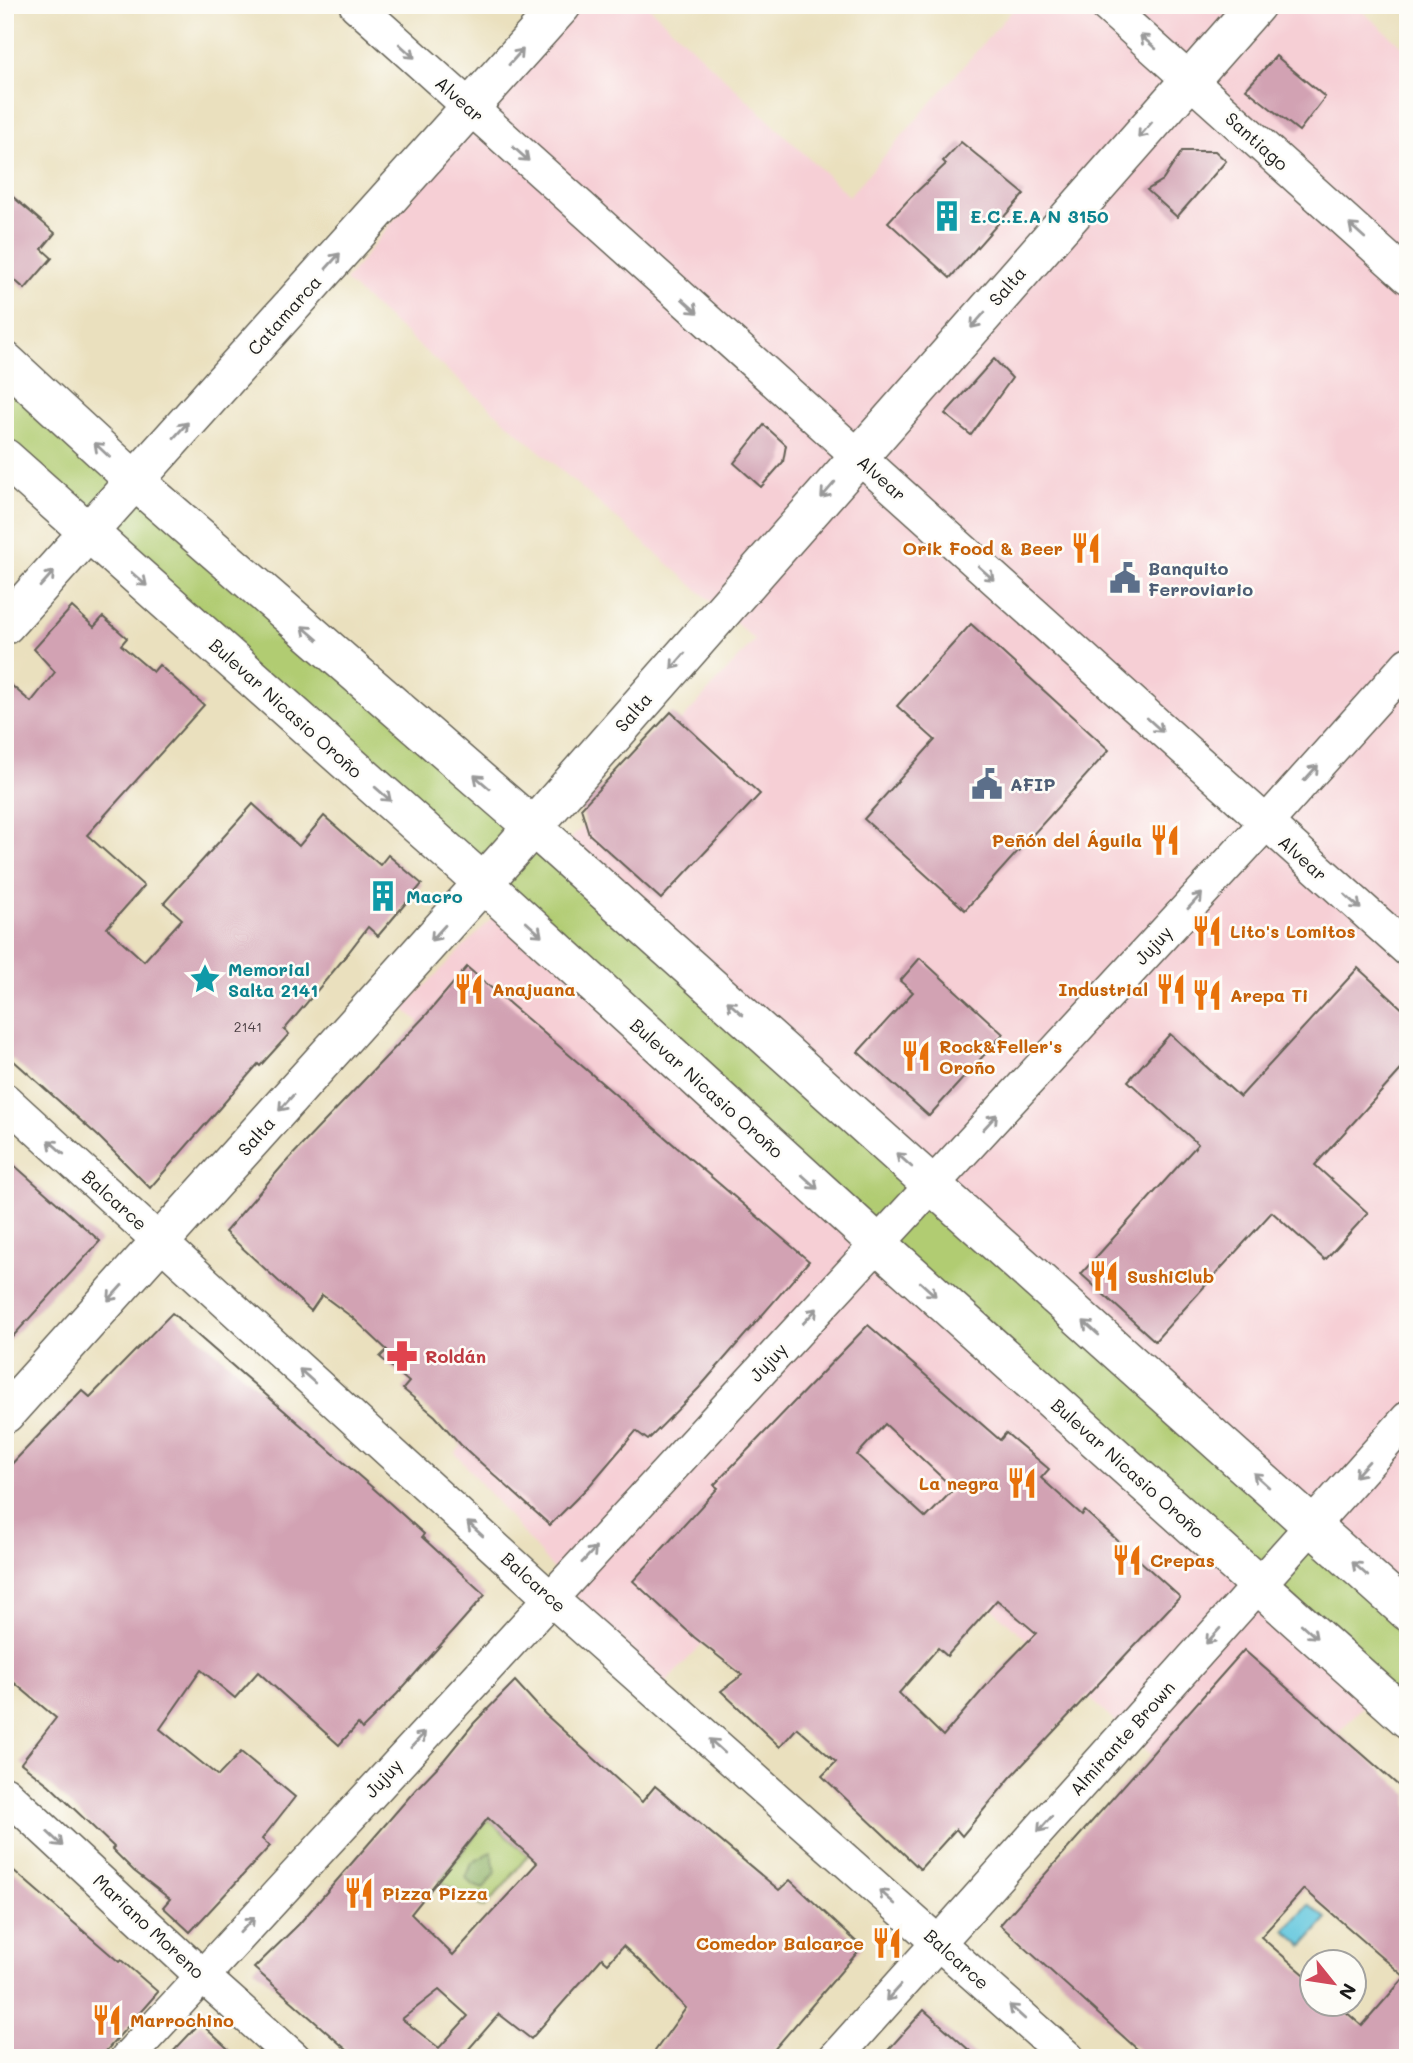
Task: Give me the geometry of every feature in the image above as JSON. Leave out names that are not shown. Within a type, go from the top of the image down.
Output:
[{"type":"main road","name":"Catamarca","points":[[5,625],[562,5]]},
{"type":"main road","name":"Salta","points":[[5,1415],[533,827],[1256,5]]},
{"type":"main road","points":[[5,361],[135,481],[533,827],[1408,1612]]},
{"type":"main road","name":"Bulevar Nicasio Oroño","points":[[5,458],[483,883],[877,1244],[1408,1719]]},
{"type":"street","name":"Alvear","points":[[356,5],[1408,950]]},
{"type":"street","name":"Santiago","points":[[1106,5],[1408,277]]},
{"type":"street","name":"Jujuy","points":[[127,2058],[1265,824],[1408,664]]},
{"type":"street","name":"Balcarce","points":[[5,1100],[550,1598],[1068,2058]]},
{"type":"street","name":"Almirante Brown","points":[[835,2058],[1408,1418]]},
{"type":"street","name":"Mariano Moreno","points":[[5,1793],[294,2058]]},
{"type":"shaded area","points":[[566,5],[647,5],[849,196],[1017,5],[1355,5],[1408,51],[1408,1657],[1242,1838],[855,1482],[657,1692],[455,1453],[546,1353],[654,1227],[403,1008],[607,802],[755,640],[345,281]]},
{"type":"green space","points":[[5,361],[1408,1612],[1408,1719],[5,458]]},
{"type":"green space","points":[[488,1819],[528,1855],[484,1908],[440,1881]]},
{"type":"green space","points":[[491,1852],[496,1872],[483,1889],[472,1885],[466,1878],[472,1863]]},
{"type":"water","points":[[1309,1904],[1327,1919],[1303,1946],[1285,1930]]},
{"type":"building","points":[[1276,56],[1325,97],[1299,131],[1246,89]]},
{"type":"building","points":[[961,142],[1024,194],[950,278],[888,222],[946,164],[943,161]]},
{"type":"building","points":[[1182,151],[1215,151],[1226,161],[1177,217],[1147,190],[1163,180]]},
{"type":"building","points":[[5,190],[55,233],[42,249],[52,258],[25,289],[5,272]]},
{"type":"building","points":[[994,359],[1012,378],[971,435],[945,414]]},
{"type":"building","points":[[764,425],[786,445],[783,462],[761,487],[734,463]]},
{"type":"building","points":[[72,607],[94,627],[103,617],[127,638],[121,645],[153,672],[159,665],[204,705],[87,835],[144,886],[107,928],[144,961],[182,919],[164,903],[253,804],[299,846],[324,816],[380,865],[388,855],[422,884],[378,936],[368,927],[284,1030],[289,1034],[260,1066],[258,1064],[150,1188],[98,1136],[5,1053],[5,680],[31,702],[55,672],[34,649]]},
{"type":"building","name":"AFIP","points":[[971,624],[1109,750],[965,910],[864,819],[935,740],[897,706]]},
{"type":"building","points":[[671,712],[760,794],[661,899],[589,834],[581,808]]},
{"type":"building","points":[[920,958],[1003,1034],[929,1116],[858,1052],[913,992],[900,981]]},
{"type":"building","points":[[467,967],[809,1261],[699,1388],[648,1440],[636,1431],[590,1485],[550,1525],[403,1389],[409,1382],[380,1357],[387,1350],[353,1318],[322,1295],[311,1311],[225,1232],[283,1165],[427,1014]]},
{"type":"building","points":[[1358,968],[1408,1014],[1408,1062],[1315,1165],[1368,1213],[1325,1260],[1272,1212],[1155,1341],[1081,1274],[1198,1144],[1128,1081],[1170,1034],[1240,1097]]},
{"type":"building","points":[[5,1157],[100,1241],[5,1345]]},
{"type":"building","points":[[172,1313],[373,1488],[485,1595],[397,1694],[362,1729],[358,1724],[339,1745],[258,1672],[235,1698],[201,1670],[160,1729],[218,1776],[241,1752],[295,1797],[262,1839],[270,1846],[190,1932],[163,1907],[170,1899],[134,1871],[112,1849],[114,1847],[49,1785],[21,1763],[56,1718],[5,1675],[5,1471],[82,1390],[90,1397]]},
{"type":"building","points":[[868,1325],[1000,1440],[1006,1433],[1049,1469],[1041,1478],[1082,1515],[1085,1511],[1180,1597],[1010,1778],[962,1836],[956,1829],[920,1869],[822,1776],[836,1762],[797,1728],[780,1747],[721,1691],[742,1675],[694,1637],[633,1581],[718,1488],[714,1485]],"holes":[[[885,1424],[954,1489],[926,1518],[857,1455]],[[997,1600],[1036,1633],[943,1736],[899,1693],[938,1648],[947,1656]]]},
{"type":"building","points":[[1244,1650],[1408,1794],[1408,2058],[1147,2058],[1000,1925]]},
{"type":"building","points":[[515,1681],[545,1714],[642,1802],[655,1786],[779,1890],[790,1880],[862,1947],[767,2058],[650,2058],[686,2008],[623,1946],[608,1963],[602,1958],[531,2039],[499,2014],[461,2058],[356,2058],[254,1968],[299,1924],[474,1723]],"holes":[[[488,1818],[537,1863],[453,1955],[411,1914]],[[439,1990],[468,2016],[439,2048],[402,2019]]]},
{"type":"building","points":[[5,1863],[119,1962],[121,1960],[158,1992],[100,2058],[5,2058]]},
{"type":"building","points":[[924,2010],[978,2058],[881,2058]]},
{"type":"building","points":[[200,2023],[238,2058],[167,2058]]},
{"type":"place","name":"E.C..E.A N 3150","points":[[947,216]]},
{"type":"place","name":"Orik Food & Beer","points":[[1086,548]]},
{"type":"place","name":"Banquito Ferroviario","points":[[1125,578]]},
{"type":"place","name":"AFIP","points":[[987,784]]},
{"type":"place","name":"Peñón del Águila","points":[[1165,840]]},
{"type":"place","name":"Macro","points":[[383,896]]},
{"type":"place","name":"Lito's Lomitos","points":[[1207,931]]},
{"type":"place","name":"Memorial Salta 2141","points":[[205,979]]},
{"type":"place","name":"Anajuana","points":[[469,989]]},
{"type":"place","name":"Industrial","points":[[1171,989]]},
{"type":"place","name":"Arepa Ti","points":[[1207,995]]},
{"type":"place","name":"Rock&Feller's Oroño","points":[[916,1056]]},
{"type":"place","name":"SushiClub","points":[[1104,1276]]},
{"type":"place","name":"Roldán","points":[[402,1356]]},
{"type":"place","name":"La negra","points":[[1022,1483]]},
{"type":"place","name":"Crepas","points":[[1127,1560]]},
{"type":"place","name":"Pizza Pizza","points":[[359,1893]]},
{"type":"place","name":"Comedor Balcarce","points":[[887,1943]]},
{"type":"place","name":"Marrochino","points":[[107,2020]]}]
